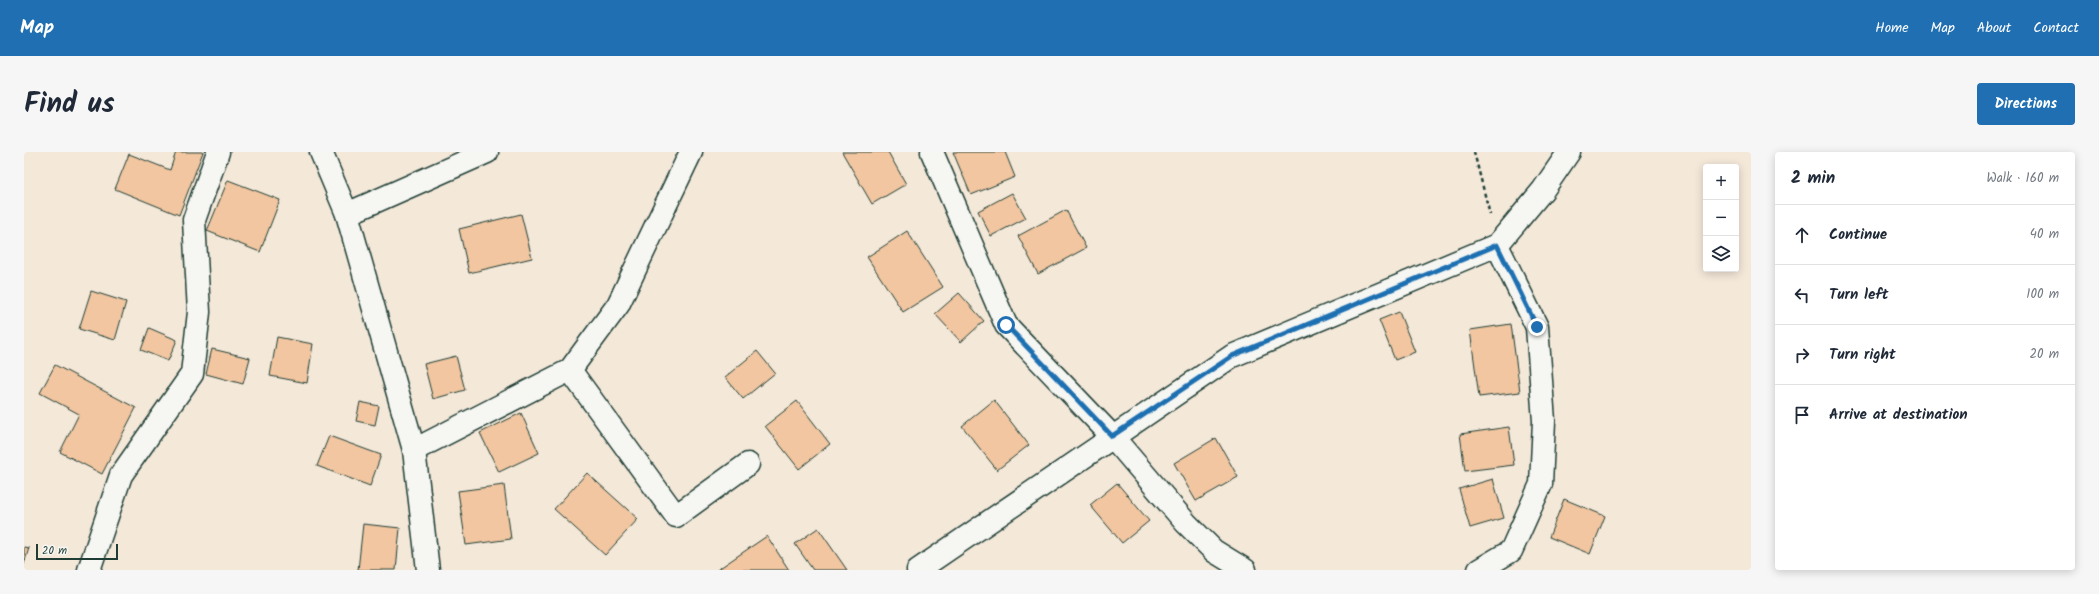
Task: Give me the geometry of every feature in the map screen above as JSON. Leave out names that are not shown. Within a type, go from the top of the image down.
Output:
[{"type":"street","points":[[88,570],[121,475],[192,374],[199,312],[194,220],[218,152]]},
{"type":"street","points":[[321,152],[347,214],[414,450],[428,570]]},
{"type":"street","points":[[347,214],[487,152]]},
{"type":"street","points":[[414,450],[570,370],[618,305],[691,152]]},
{"type":"street","points":[[932,152],[1006,325],[1112,436],[1203,540],[1214,551],[1245,570]]},
{"type":"street","points":[[918,570],[1112,436],[1232,356],[1497,245],[1543,190],[1568,152]]},
{"type":"street","points":[[1479,570],[1511,551],[1541,484],[1544,429],[1537,327],[1497,245]]},
{"type":"street","points":[[570,370],[676,516],[748,464]]},
{"type":"path","points":[[1474,152],[1497,245]]},
{"type":"building","points":[[176,152],[203,152],[179,215],[115,189],[129,154],[170,170]]},
{"type":"building","points":[[842,152],[888,152],[906,184],[872,204]]},
{"type":"building","points":[[953,152],[1005,152],[1015,177],[971,195]]},
{"type":"building","points":[[228,180],[280,200],[260,252],[207,231]]},
{"type":"building","points":[[1012,193],[1026,218],[991,236],[978,211]]},
{"type":"building","points":[[1066,210],[1086,248],[1038,274],[1018,236]]},
{"type":"building","points":[[521,214],[532,258],[469,273],[459,229]]},
{"type":"building","points":[[907,231],[943,287],[903,312],[867,257]]},
{"type":"building","points":[[91,291],[126,302],[115,340],[79,329]]},
{"type":"building","points":[[959,293],[984,321],[961,342],[935,314]]},
{"type":"building","points":[[1399,312],[1415,352],[1395,360],[1379,320]]},
{"type":"building","points":[[1511,324],[1520,392],[1479,397],[1470,330]]},
{"type":"building","points":[[149,328],[177,340],[168,361],[141,350]]},
{"type":"building","points":[[277,337],[313,344],[307,383],[270,376]]},
{"type":"building","points":[[212,349],[250,358],[243,384],[206,374]]},
{"type":"building","points":[[757,351],[775,373],[743,399],[725,377]]},
{"type":"building","points":[[456,356],[465,390],[433,399],[424,364]]},
{"type":"building","points":[[55,365],[136,408],[102,474],[60,452],[79,414],[40,393]]},
{"type":"building","points":[[994,400],[1029,445],[997,470],[962,426]]},
{"type":"building","points":[[797,401],[830,444],[799,469],[765,426]]},
{"type":"building","points":[[360,402],[379,406],[375,425],[356,421]]},
{"type":"building","points":[[521,413],[539,453],[499,472],[480,433]]},
{"type":"building","points":[[1509,427],[1514,465],[1465,471],[1460,434]]},
{"type":"building","points":[[329,436],[381,455],[370,486],[317,466]]},
{"type":"building","points":[[1216,438],[1238,477],[1196,501],[1174,463]]},
{"type":"building","points":[[587,473],[638,519],[605,555],[554,509]]},
{"type":"building","points":[[1493,479],[1504,518],[1470,528],[1459,489]]},
{"type":"building","points":[[1117,483],[1149,521],[1122,543],[1090,505]]},
{"type":"building","points":[[504,485],[511,539],[466,545],[458,491]]},
{"type":"building","points":[[1564,499],[1605,516],[1590,554],[1549,537]]},
{"type":"building","points":[[363,524],[400,528],[396,570],[358,570]]},
{"type":"building","points":[[818,528],[847,570],[813,570],[795,544]]},
{"type":"building","points":[[767,536],[789,570],[717,570]]},
{"type":"building","points":[[24,547],[29,548],[24,564]]},
{"type":"route","points":[[1006,325],[1112,436],[1232,356],[1497,245],[1537,327]]}]
